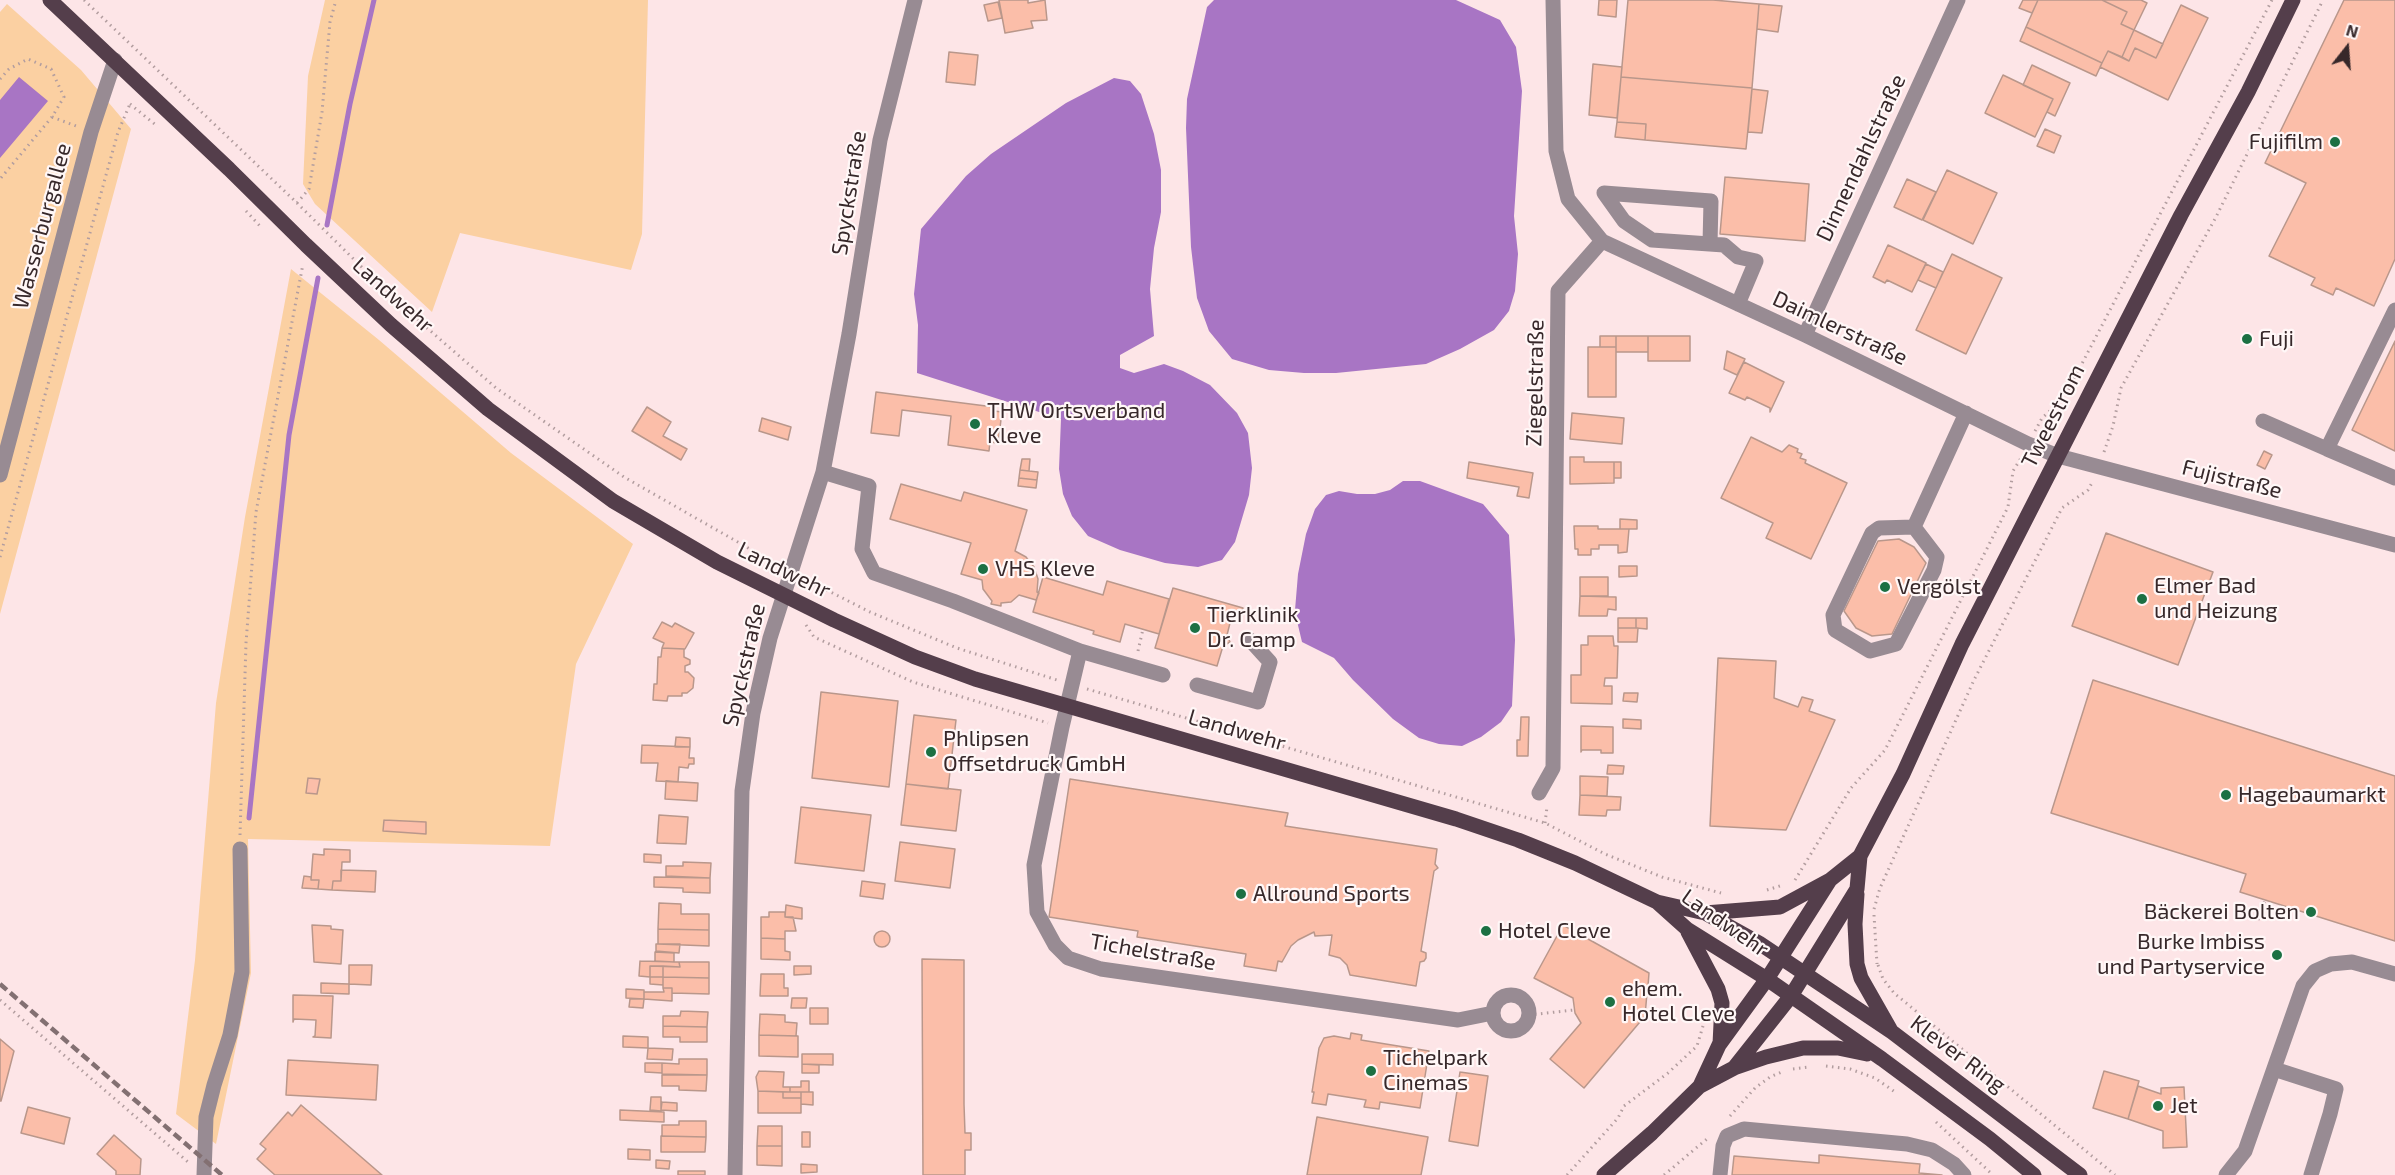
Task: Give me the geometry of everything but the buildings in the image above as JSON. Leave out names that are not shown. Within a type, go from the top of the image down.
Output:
[{"type":"main road","name":"Landwehr","points":[[50,0],[391,325],[488,409],[613,501],[717,562],[915,657],[1067,707],[1219,748],[1456,819],[1566,860],[1657,902],[1704,913],[1782,957]]},
{"type":"main road","name":"Tweestrom","points":[[1806,973],[1857,889],[1860,856],[1903,774],[1962,644],[2181,215],[2248,92],[2293,0]]},
{"type":"main road","name":"Tweestrom","points":[[1782,957],[1830,880],[1860,856]]},
{"type":"main road","points":[[1704,913],[1780,907],[1830,880]]},
{"type":"main road","points":[[1857,889],[1855,924],[1857,964],[1862,978],[1892,1032]]},
{"type":"main road","name":"Landwehr","points":[[1657,902],[1687,929],[1767,979]]},
{"type":"main road","points":[[1687,929],[1718,989],[1722,1003],[1719,1045]]},
{"type":"main road","points":[[1700,1086],[1719,1045],[1782,957]]},
{"type":"main road","name":"Klever Ring","points":[[1782,957],[1892,1032],[2080,1175]]},
{"type":"main road","points":[[1734,1068],[1791,996],[1806,973]]},
{"type":"main road","points":[[1767,979],[1882,1059],[1990,1139],[2034,1175]]},
{"type":"main road","points":[[1604,1175],[1652,1133],[1700,1086],[1734,1068],[1803,1048],[1838,1048],[1882,1059]]},
{"type":"street","name":"Spyckstraße","points":[[735,1175],[742,791],[753,713],[770,638],[823,472],[849,334],[880,140],[915,0]]},
{"type":"street","points":[[1553,0],[1556,151],[1568,199],[1602,241]]},
{"type":"street","name":"Dinnendahlstraße","points":[[1805,335],[1958,0]]},
{"type":"street","name":"Wasserburgallee","points":[[0,475],[91,132],[115,60]]},
{"type":"street","points":[[1710,244],[1711,201],[1604,193],[1624,221],[1652,240],[1724,246],[1738,257],[1756,261],[1738,304]]},
{"type":"street","name":"Daimlerstraße","points":[[1602,241],[1805,335],[2028,444],[2058,456]]},
{"type":"street","name":"Ziegelstraße","points":[[1539,793],[1553,768],[1558,291],[1602,241]]},
{"type":"street","points":[[2327,449],[2395,310]]},
{"type":"street","points":[[1914,527],[1966,413]]},
{"type":"street","points":[[2263,421],[2395,478]]},
{"type":"street","name":"Fujistraße","points":[[2058,456],[2395,545]]},
{"type":"street","points":[[823,472],[869,486],[862,549],[874,573],[983,612],[1080,651],[1163,675]]},
{"type":"street","points":[[1914,527],[1938,557],[1934,570],[1896,644],[1870,651],[1835,630],[1833,615],[1872,533],[1880,528],[1914,527]]},
{"type":"street","points":[[1197,685],[1258,702],[1270,662],[1250,640]]},
{"type":"street","name":"Tichelstraße","points":[[1080,651],[1034,865],[1037,912],[1055,945],[1068,958],[1101,969],[1458,1020],[1493,1013],[1499,1000],[1515,996],[1525,1003],[1529,1015]]},
{"type":"street","points":[[199,1171],[206,1117],[230,1035],[243,972],[240,849]]},
{"type":"street","points":[[2226,1175],[2245,1151],[2304,986],[2315,971],[2331,964],[2352,962],[2395,974]]},
{"type":"street","points":[[1493,1013],[1500,1027],[1512,1031],[1524,1025],[1529,1015]]},
{"type":"street","points":[[2274,1069],[2336,1089],[2311,1175]]},
{"type":"street","points":[[1720,1175],[1723,1146],[1727,1136],[1744,1129],[1907,1144],[1932,1150],[1954,1164],[1964,1175]]},
{"type":"path","points":[[84,0],[297,202],[309,189],[322,112],[330,22],[336,0]]},
{"type":"path","points":[[1794,881],[1851,788],[1885,750],[2008,507],[2013,471],[2042,418],[2064,398],[2272,0]]},
{"type":"path","points":[[0,79],[9,69],[28,59],[51,69],[64,97],[52,117],[0,179]]},
{"type":"path","points":[[0,557],[118,132],[130,104],[160,129]]},
{"type":"path","points":[[244,209],[268,233]]},
{"type":"path","points":[[240,849],[246,643],[256,512],[303,265],[294,257]]},
{"type":"path","points":[[1133,667],[1143,629]]},
{"type":"path","points":[[1765,891],[1784,884]]},
{"type":"path","points":[[1719,893],[1730,893]]},
{"type":"path","points":[[2258,920],[2265,900]]},
{"type":"path","points":[[1857,964],[1877,964],[1883,979],[1894,993],[2115,1175]]},
{"type":"path","points":[[0,1000],[199,1171]]},
{"type":"path","points":[[1529,1015],[1574,1010]]},
{"type":"path","points":[[1567,1175],[1618,1118],[1624,1106],[1668,1073],[1697,1046],[1704,1020]]},
{"type":"path","points":[[1803,1048],[1809,1066],[1850,1069],[1875,1078],[1903,1097]]},
{"type":"path","points":[[1930,1118],[1994,1175]]},
{"type":"shaded area","points":[[325,0],[648,0],[642,234],[631,270],[460,233],[432,312],[315,204],[303,184],[308,76]]},
{"type":"shaded area","points":[[1214,0],[1456,0],[1500,20],[1516,47],[1522,91],[1514,216],[1518,254],[1515,291],[1509,311],[1494,330],[1426,364],[1336,373],[1304,373],[1269,370],[1232,359],[1209,331],[1197,298],[1191,247],[1187,99],[1207,7]]},
{"type":"shaded area","points":[[7,4],[81,70],[131,129],[0,614],[0,12]]},
{"type":"shaded area","points":[[19,77],[48,101],[0,158],[0,100]]},
{"type":"shaded area","points":[[1114,78],[1130,81],[1141,94],[1154,134],[1161,170],[1161,212],[1154,248],[1150,289],[1154,336],[1120,355],[1120,368],[1134,373],[1164,364],[1183,371],[1210,385],[1237,413],[1248,433],[1252,468],[1249,495],[1235,542],[1222,560],[1198,567],[1165,563],[1120,550],[1088,536],[1072,516],[1063,494],[1059,469],[1061,419],[917,373],[918,325],[914,294],[921,229],[966,176],[991,154],[1066,103]]},
{"type":"shaded area","points":[[291,269],[379,340],[511,453],[633,544],[576,664],[550,846],[248,839],[251,973],[216,1144],[176,1114],[195,960],[216,703],[245,517]]},
{"type":"shaded area","points":[[1403,481],[1420,481],[1483,504],[1509,535],[1515,640],[1512,706],[1501,722],[1481,737],[1462,746],[1439,744],[1419,738],[1393,719],[1334,658],[1302,642],[1297,621],[1295,610],[1298,574],[1306,534],[1315,509],[1326,495],[1339,491],[1375,494],[1390,490]]},
{"type":"waterway","points":[[327,225],[350,104],[374,0]]},
{"type":"waterway","points":[[249,818],[289,435],[318,278]]},
{"type":"railway","points":[[0,984],[222,1175]]},
{"type":"place","name":"Fujifilm","points":[[2335,142]]},
{"type":"place","name":"Fuji","points":[[2247,339]]},
{"type":"place","name":"THW Ortsverband Kleve","points":[[975,424]]},
{"type":"place","name":"VHS Kleve","points":[[983,569]]},
{"type":"place","name":"Vergölst","points":[[1885,587]]},
{"type":"place","name":"Elmer Bad und Heizung","points":[[2142,599]]},
{"type":"place","name":"Tierklinik Dr. Camp","points":[[1195,628]]},
{"type":"place","name":"Phlipsen Offsetdruck GmbH","points":[[931,752]]},
{"type":"place","name":"Hagebaumarkt","points":[[2226,795]]},
{"type":"place","name":"Allround Sports","points":[[1241,894]]},
{"type":"place","name":"Bäckerei Bolten","points":[[2311,912]]},
{"type":"place","name":"Hotel Cleve","points":[[1486,931]]},
{"type":"place","name":"Burke Imbiss und Partyservice","points":[[2277,955]]},
{"type":"place","name":"ehem. Hotel Cleve","points":[[1610,1002]]},
{"type":"place","name":"Tichelpark Cinemas","points":[[1371,1071]]},
{"type":"place","name":"Jet","points":[[2158,1106]]}]
